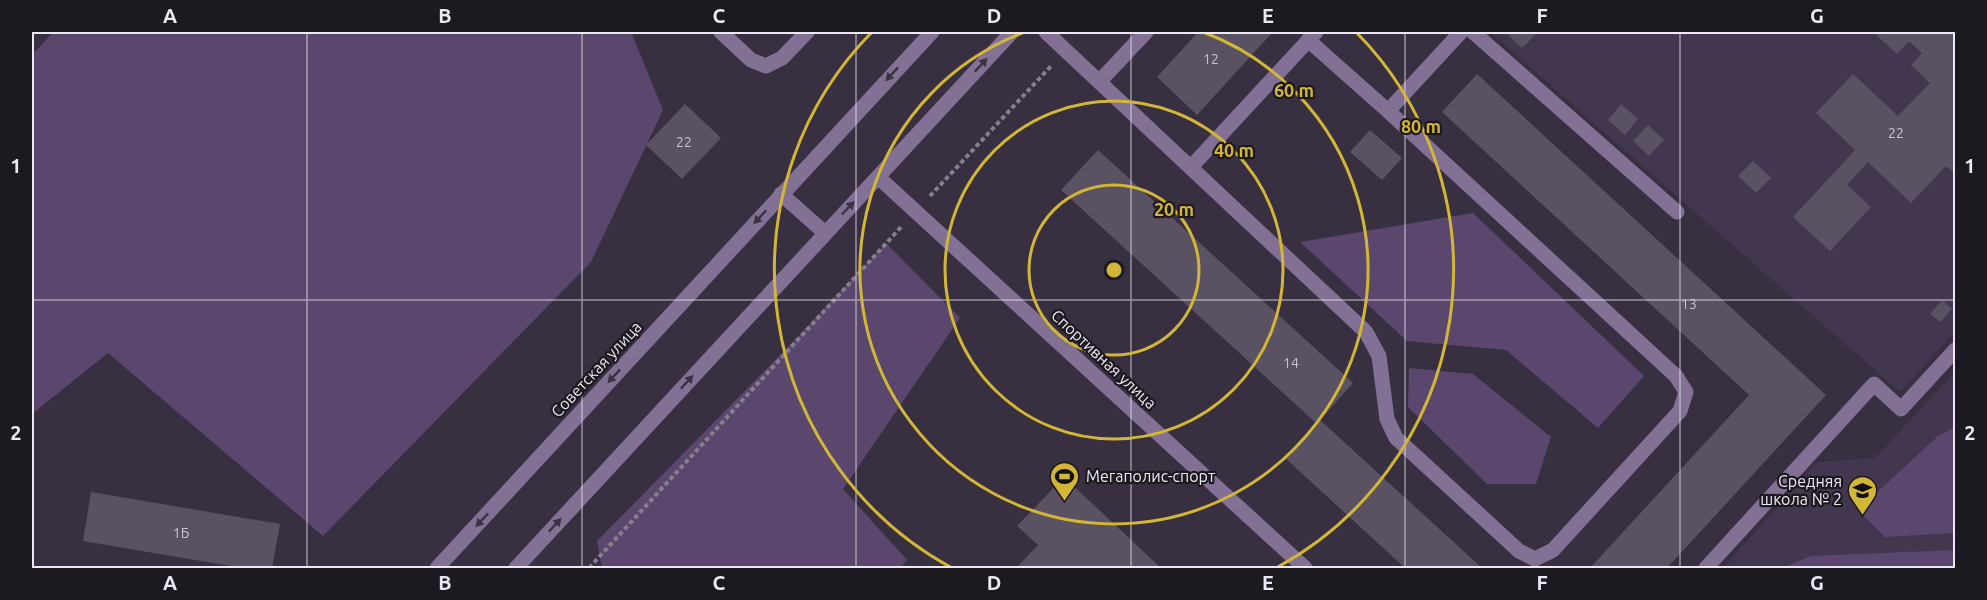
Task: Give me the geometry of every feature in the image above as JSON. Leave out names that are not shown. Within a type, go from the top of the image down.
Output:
[{"type":"street","points":[[721,32],[751,60],[766,66],[782,58],[807,32]]},
{"type":"street","name":"Советская улица","points":[[437,568],[932,32]]},
{"type":"street","points":[[516,568],[1012,32]]},
{"type":"street","points":[[1046,32],[1366,332],[1379,356],[1388,419],[1396,438],[1519,551],[1535,559],[1553,550],[1680,411],[1686,392],[1676,376],[1388,111],[1312,36],[1191,167]]},
{"type":"street","points":[[1100,81],[1146,32]]},
{"type":"street","points":[[1388,111],[1461,32]]},
{"type":"street","points":[[1473,32],[1677,212]]},
{"type":"street","name":"Спортивная улица","points":[[878,177],[1305,568]]},
{"type":"street","points":[[781,194],[825,233]]},
{"type":"street","points":[[1706,568],[1874,384],[1901,409],[1956,349]]},
{"type":"path","points":[[589,568],[916,210],[1066,50]]},
{"type":"shaded area","points":[[53,32],[631,32],[663,110],[591,262],[323,536],[108,353],[32,414],[32,55]]},
{"type":"shaded area","points":[[1490,32],[1955,32],[1955,332],[1900,392]]},
{"type":"shaded area","points":[[1473,213],[1644,376],[1598,428],[1506,350],[1407,341],[1300,242]]},
{"type":"shaded area","points":[[886,243],[960,318],[843,489],[907,560],[900,568],[602,568],[597,541],[790,345]]},
{"type":"shaded area","points":[[1409,368],[1473,374],[1551,437],[1536,484],[1487,484],[1408,407]]},
{"type":"shaded area","name":"Средняя школа № 2","points":[[1955,372],[1955,568],[1723,568],[1817,462],[1875,458]]},
{"type":"shaded area","points":[[1955,427],[1955,533],[1885,537],[1858,510],[1938,436]]},
{"type":"shaded area","points":[[1955,550],[1955,568],[1782,568],[1811,556]]},
{"type":"building","points":[[1198,32],[1273,32],[1197,115],[1157,77]]},
{"type":"building","points":[[1505,32],[1538,32],[1522,48]]},
{"type":"building","points":[[1873,32],[1956,32],[1956,174],[1946,166],[1911,203],[1868,162],[1847,185],[1871,207],[1830,251],[1793,217],[1855,150],[1816,113],[1853,74],[1898,116],[1930,83],[1911,65],[1922,53],[1909,41],[1897,54]]},
{"type":"building","points":[[1477,74],[1826,395],[1667,568],[1590,568],[1749,395],[1442,112]]},
{"type":"building","points":[[685,104],[721,138],[682,179],[646,145]]},
{"type":"building","points":[[1621,104],[1638,119],[1625,135],[1608,120]]},
{"type":"building","points":[[1648,125],[1664,140],[1649,156],[1633,141]]},
{"type":"building","points":[[1370,130],[1402,158],[1382,180],[1350,152]]},
{"type":"building","points":[[1098,150],[1353,383],[1320,420],[1482,568],[1405,568],[1284,457],[1316,423],[1061,190]]},
{"type":"building","points":[[1753,161],[1771,178],[1756,193],[1738,176]]},
{"type":"building","points":[[1942,300],[1952,309],[1940,322],[1930,314]]},
{"type":"building","name":"Мегаполис-спорт","points":[[1064,477],[1161,568],[1016,568],[1038,545],[1017,526]]},
{"type":"building","points":[[91,492],[280,524],[272,568],[242,568],[83,541]]},
{"type":"place","name":"Мегаполис-спорт","points":[[1065,502]]},
{"type":"place","name":"Средняя школа № 2","points":[[1863,516]]}]
